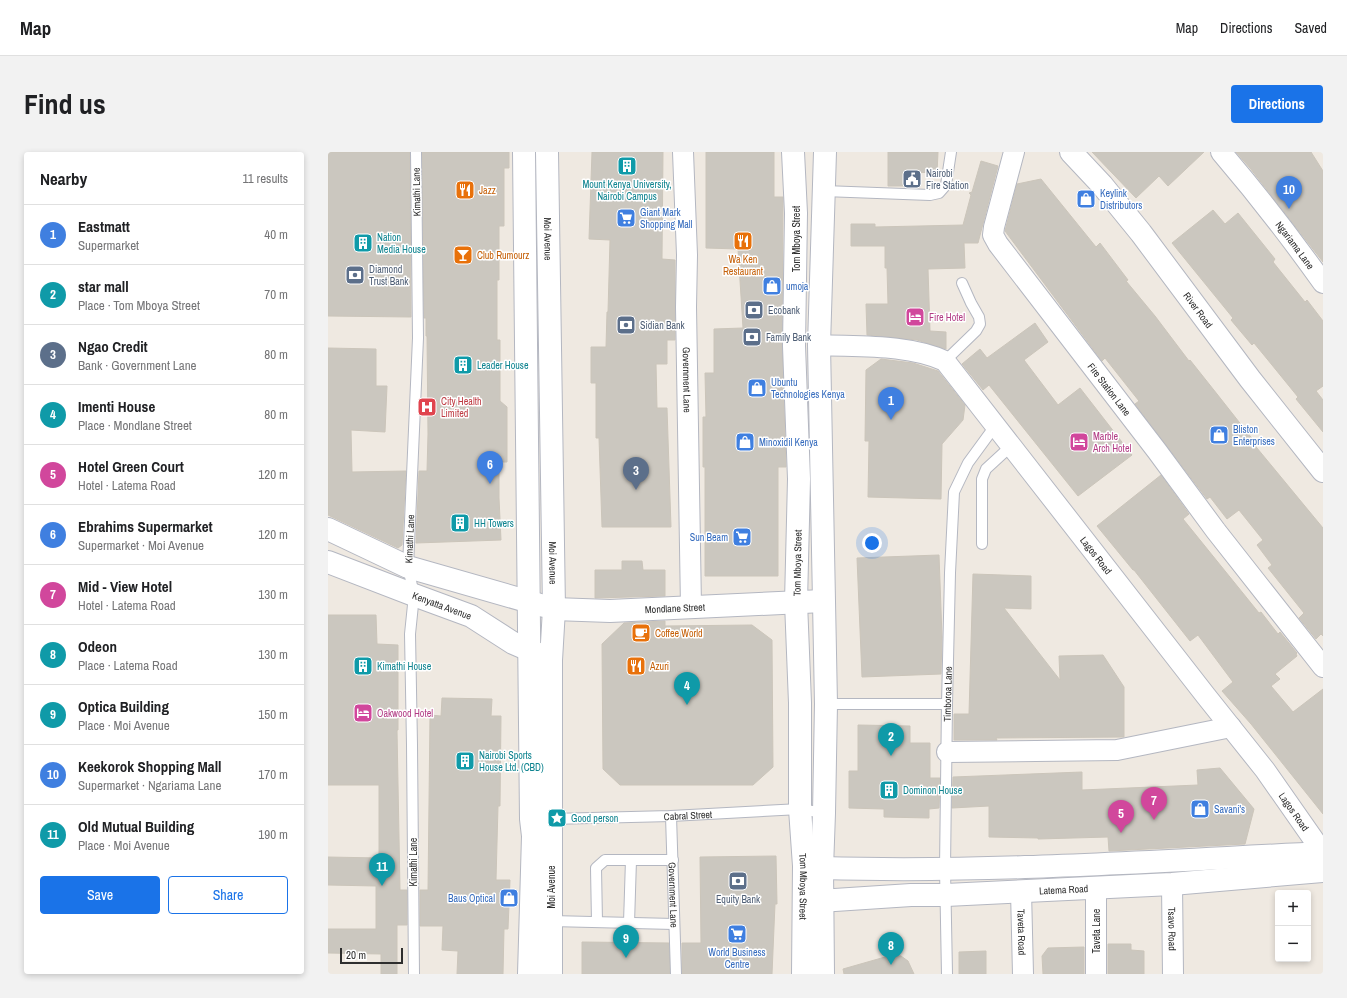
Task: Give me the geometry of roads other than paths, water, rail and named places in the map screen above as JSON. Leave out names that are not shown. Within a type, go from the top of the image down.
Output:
[{"type":"main road","name":"Moi Avenue","points":[[524,152],[530,650],[541,819],[551,921],[551,974]]},
{"type":"main road","name":"Moi Avenue","points":[[529,974],[533,836],[541,819],[554,609],[547,152]]},
{"type":"main road","name":"Tom Mboya Street","points":[[793,152],[796,213],[794,346],[799,479],[796,602],[800,703],[800,809],[804,866],[813,902],[823,974]]},
{"type":"main road","name":"Tom Mboya Street","points":[[803,974],[813,902],[822,868],[824,813],[826,704],[819,345],[825,152]]},
{"type":"main road","name":"River Road","points":[[1071,152],[1102,185],[1136,227],[1250,379],[1323,471]]},
{"type":"main road","points":[[328,529],[408,567],[554,609]]},
{"type":"main road","name":"Kenyatta Avenue","points":[[328,562],[471,616],[513,643],[551,660]]},
{"type":"main road","name":"Mondlane Street","points":[[554,609],[610,611],[823,601]]},
{"type":"main road","name":"Latema Road","points":[[813,902],[911,895],[946,895],[1172,884],[1242,868],[1323,853]]},
{"type":"main road","name":"Latema Road","points":[[822,868],[888,870],[1137,863],[1323,871]]},
{"type":"street","name":"Government Lane","points":[[683,152],[687,255],[686,307],[691,607]]},
{"type":"street","name":"Fire Station Lane","points":[[1014,152],[994,227],[993,235],[998,244],[1216,531],[1323,667]]},
{"type":"street","name":"Ngariama Lane","points":[[1221,152],[1291,239],[1323,283]]},
{"type":"street","name":"Lagos Road","points":[[819,345],[892,348],[917,351],[932,355],[945,361],[1265,770],[1323,853]]},
{"type":"street","points":[[947,752],[1117,750],[1231,727]]},
{"type":"street","name":"Tsavo Road","points":[[1172,884],[1173,974]]},
{"type":"street","name":"Taveta Lane","points":[[1096,887],[1096,974]]},
{"type":"street","name":"Taveta Road","points":[[1021,891],[1023,974]]},
{"type":"lane","name":"Kimathi Lane","points":[[414,974],[410,634],[414,595],[408,567],[418,338],[416,152]]},
{"type":"lane","points":[[824,191],[930,195],[939,193],[946,186],[951,152]]},
{"type":"lane","points":[[945,361],[976,331],[980,324],[979,317],[962,283]]},
{"type":"lane","points":[[527,414],[552,414]]},
{"type":"lane","name":"Timboroa Lane","points":[[947,974],[945,869],[947,704],[950,573],[954,492],[968,463],[996,426]]},
{"type":"lane","points":[[982,544],[982,479],[986,469],[1011,446]]},
{"type":"lane","points":[[826,704],[947,704]]},
{"type":"lane","name":"Cabral Street","points":[[541,819],[671,816],[800,809],[824,813]]},
{"type":"lane","name":"Government Lane","points":[[671,816],[676,974]]},
{"type":"lane","points":[[597,922],[596,868],[605,860],[673,860]]},
{"type":"lane","points":[[629,923],[631,860]]},
{"type":"lane","points":[[551,921],[674,924]]},
{"type":"place","name":"Mount Kenya University, Nairobi Campus","points":[[627,166]]},
{"type":"place","name":"Nairobi Fire Station","points":[[912,179]]},
{"type":"place","name":"Jazz","points":[[465,190]]},
{"type":"place","name":"Keylink Distributors","points":[[1086,199]]},
{"type":"place","name":"Keekorok Shopping Mall","points":[[1289,209]]},
{"type":"place","name":"Giant Mark Shopping Mall","points":[[626,218]]},
{"type":"place","name":"Wa Ken Restaurant","points":[[743,241]]},
{"type":"place","name":"Nation Media House","points":[[363,243]]},
{"type":"place","name":"Club Rumourz","points":[[463,255]]},
{"type":"place","name":"Diamond Trust Bank","points":[[355,275]]},
{"type":"place","name":"umoja","points":[[772,286]]},
{"type":"place","name":"Ecobank","points":[[754,310]]},
{"type":"place","name":"Fire Hotel","points":[[915,317]]},
{"type":"place","name":"Sidian Bank","points":[[626,325]]},
{"type":"place","name":"Family Bank","points":[[752,337]]},
{"type":"place","name":"Leader House","points":[[463,365]]},
{"type":"place","name":"Ubuntu Technologies Kenya","points":[[757,388]]},
{"type":"place","name":"City Health Limited","points":[[427,407]]},
{"type":"place","name":"Eastmatt","points":[[891,420]]},
{"type":"place","name":"Bliston Enterprises","points":[[1219,435]]},
{"type":"place","name":"Minoxidil Kenya","points":[[745,442]]},
{"type":"place","name":"Marble Arch Hotel","points":[[1079,442]]},
{"type":"place","name":"Ebrahims Supermarket","points":[[490,484]]},
{"type":"place","name":"Ngao Credit","points":[[636,490]]},
{"type":"place","name":"HH Towers","points":[[460,523]]},
{"type":"place","name":"Sun Beam","points":[[742,537]]},
{"type":"place","name":"Coffee World","points":[[641,633]]},
{"type":"place","name":"Kimathi House","points":[[363,666]]},
{"type":"place","name":"Azuri","points":[[636,666]]},
{"type":"place","name":"Imenti House","points":[[687,705]]},
{"type":"place","name":"Oakwood Hotel","points":[[363,713]]},
{"type":"place","name":"star mall","points":[[891,756]]},
{"type":"place","name":"Nairobi Sports House Ltd. (CBD)","points":[[465,761]]},
{"type":"place","name":"Dominon House","points":[[889,790]]},
{"type":"place","name":"Savani's","points":[[1200,809]]},
{"type":"place","name":"Good person","points":[[557,818]]},
{"type":"place","name":"Mid - View Hotel","points":[[1154,820]]},
{"type":"place","name":"Hotel Green Court","points":[[1121,833]]},
{"type":"place","name":"Equity Bank","points":[[738,881]]},
{"type":"place","name":"Old Mutual Building","points":[[382,886]]},
{"type":"place","name":"Baus Optical","points":[[509,898]]},
{"type":"place","name":"World Business Centre","points":[[737,934]]},
{"type":"place","name":"Optica Building","points":[[626,958]]},
{"type":"place","name":"Odeon","points":[[891,965]]}]
